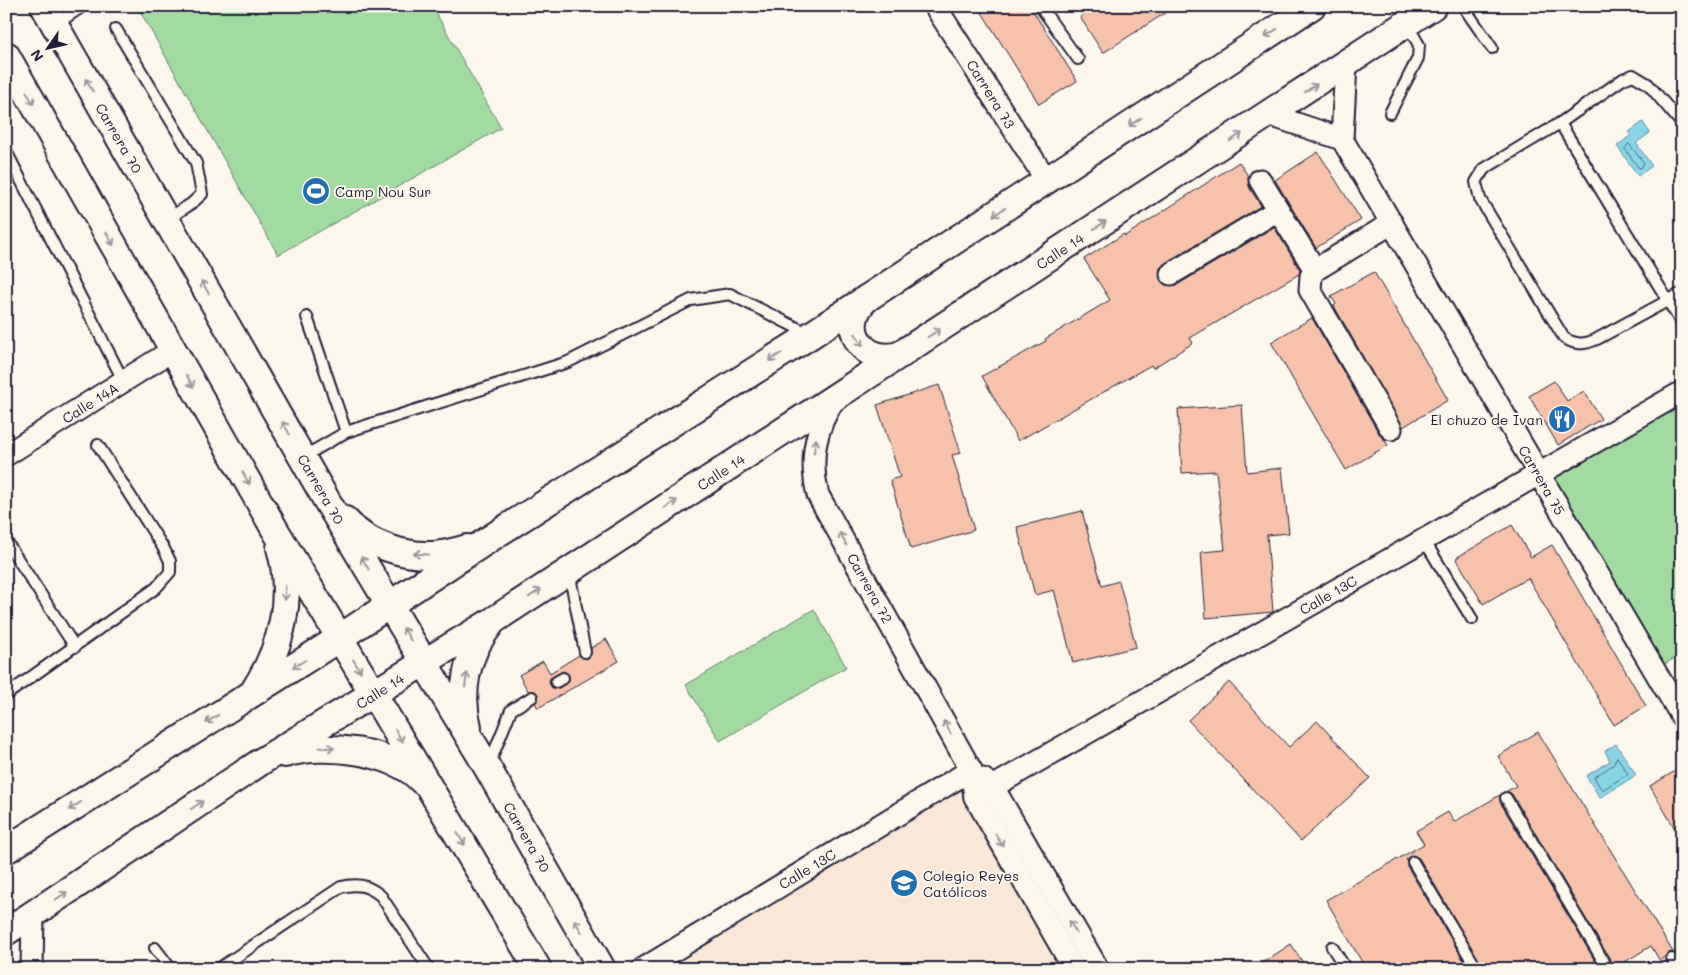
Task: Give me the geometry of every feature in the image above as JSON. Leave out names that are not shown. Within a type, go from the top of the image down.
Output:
[{"type":"street","name":"Carrera 73","points":[[936,6],[1046,181]]},
{"type":"street","points":[[6,850],[390,605],[500,532],[811,335],[1312,6]]},
{"type":"street","name":"Calle 14","points":[[6,932],[262,761],[374,695],[494,620],[1270,115],[1433,6]]},
{"type":"street","name":"Carrera 70","points":[[50,16],[302,458],[485,764],[602,969]]},
{"type":"street","points":[[8,60],[274,528],[538,969]]},
{"type":"street","points":[[1270,115],[1342,139],[1346,64]]},
{"type":"street","name":"Carrera 75","points":[[1342,139],[1682,718]]},
{"type":"street","points":[[1260,180],[1314,270]]},
{"type":"street","points":[[1171,274],[1278,210]]},
{"type":"street","points":[[1391,429],[1310,290],[1311,276],[1314,270],[1392,223]]},
{"type":"street","points":[[868,298],[862,303],[854,318],[855,334],[858,342],[870,353],[878,357],[886,358],[902,354]]},
{"type":"street","name":"Calle 14A","points":[[6,454],[124,382],[172,350]]},
{"type":"street","name":"Calle 13C","points":[[984,792],[1682,392]]},
{"type":"street","name":"Carrera 72","points":[[835,398],[822,420],[815,444],[813,470],[818,494],[971,770],[1098,969]]},
{"type":"street","points":[[327,501],[349,525],[376,543],[407,553],[440,555],[471,547],[500,532]]},
{"type":"street","points":[[253,693],[268,669],[279,642],[285,614],[286,585],[282,556],[274,528]]},
{"type":"street","points":[[485,764],[469,732],[465,716],[464,686],[471,656],[477,643],[494,620]]},
{"type":"street","points":[[262,761],[316,748],[343,748],[369,754],[396,764],[419,778],[436,797]]},
{"type":"street","name":"Calle 13C","points":[[643,969],[971,770]]},
{"type":"street","name":"Carrera 72","points":[[984,792],[1074,969]]},
{"type":"street","points":[[32,969],[33,914]]},
{"type":"lane","points":[[50,16],[84,6]]},
{"type":"lane","points":[[1463,6],[1492,48]]},
{"type":"lane","points":[[1044,8],[1078,59]]},
{"type":"lane","points":[[1390,113],[1418,58],[1419,45],[1407,24]]},
{"type":"lane","points":[[116,29],[196,163],[202,194],[191,204],[166,219]]},
{"type":"lane","points":[[1682,124],[1648,84],[1633,75],[1623,79],[1560,123],[1484,170],[1476,182],[1480,199],[1490,216],[1564,338],[1573,343],[1585,344],[1597,339],[1682,293]]},
{"type":"lane","points":[[1560,123],[1682,324]]},
{"type":"lane","points":[[6,151],[124,382]]},
{"type":"lane","points":[[302,458],[346,432],[568,362],[691,300],[730,294],[811,335]]},
{"type":"lane","points":[[307,317],[346,432]]},
{"type":"lane","points":[[6,695],[156,588],[170,572],[170,561],[164,550],[98,445]]},
{"type":"lane","points":[[1424,540],[1472,619]]},
{"type":"lane","points":[[6,541],[74,647]]},
{"type":"lane","points":[[569,571],[586,652]]},
{"type":"lane","points":[[485,764],[511,710],[532,697]]},
{"type":"lane","points":[[1506,798],[1608,969]]},
{"type":"lane","points":[[1413,862],[1477,969]]},
{"type":"lane","points":[[218,969],[341,887],[352,884],[372,889],[381,896],[429,969]]},
{"type":"lane","points":[[1332,946],[1346,969]]},
{"type":"lane","points":[[155,948],[171,969]]},
{"type":"lane","points":[[1672,959],[1678,969]]},
{"type":"shaded area","name":"Colegio Reyes Católicos","points":[[971,770],[1074,969],[643,969]]},
{"type":"green space","name":"Camp Nou Sur","points":[[137,6],[432,6],[501,128],[278,255]]},
{"type":"green space","points":[[1682,392],[1682,654],[1654,670],[1539,474]]},
{"type":"green space","points":[[814,609],[846,667],[720,741],[686,685]]},
{"type":"water","points":[[1643,122],[1650,133],[1636,143],[1652,166],[1638,176],[1617,146],[1631,135],[1629,132]]},
{"type":"water","points":[[1616,744],[1636,775],[1600,798],[1586,776],[1610,761],[1605,751]]},
{"type":"building","points":[[978,6],[1030,6],[1077,81],[1039,104]]},
{"type":"building","points":[[1096,6],[1176,6],[1103,53],[1080,17]]},
{"type":"building","points":[[1318,152],[1361,220],[1316,248],[1275,180]]},
{"type":"building","points":[[1239,162],[1248,176],[1249,187],[1261,206],[1165,263],[1160,268],[1160,280],[1165,285],[1177,285],[1274,227],[1300,270],[1299,274],[1190,338],[1193,343],[1153,368],[1151,365],[1018,441],[982,376],[1046,341],[1045,339],[1110,300],[1084,259],[1124,234],[1125,236]]},
{"type":"building","points":[[1374,272],[1448,400],[1403,427],[1334,306],[1336,304],[1331,296]]},
{"type":"building","points":[[1312,318],[1380,435],[1388,445],[1346,470],[1271,342]]},
{"type":"building","points":[[1554,381],[1567,401],[1584,391],[1601,419],[1558,445],[1529,396]]},
{"type":"building","points":[[939,385],[961,453],[952,455],[974,530],[911,549],[890,480],[900,477],[877,405]]},
{"type":"building","points":[[1242,405],[1247,472],[1282,468],[1289,533],[1267,535],[1273,612],[1206,618],[1201,552],[1225,550],[1216,471],[1182,473],[1178,409]]},
{"type":"building","points":[[1082,511],[1102,586],[1119,581],[1136,647],[1073,663],[1054,590],[1035,595],[1017,527]]},
{"type":"building","points":[[1512,525],[1531,557],[1552,545],[1646,706],[1614,725],[1528,578],[1483,604],[1456,558]]},
{"type":"building","points":[[606,639],[619,661],[538,708],[535,703],[538,700],[538,694],[535,691],[528,691],[519,675],[543,661],[550,673],[579,655],[587,659],[591,655],[591,648]],"holes":[[[564,671],[569,675],[569,682],[559,688],[552,688],[549,682],[550,678]]]},
{"type":"building","points":[[1229,682],[1289,747],[1317,721],[1370,778],[1301,841],[1188,720]]},
{"type":"building","points":[[1538,732],[1673,952],[1668,953],[1660,961],[1651,946],[1615,968],[1512,794],[1507,791],[1516,786],[1498,756]]},
{"type":"building","points":[[1682,767],[1682,841],[1650,786]]},
{"type":"building","points":[[1500,795],[1500,802],[1600,969],[1484,969],[1419,858],[1413,855],[1407,858],[1407,866],[1469,969],[1366,969],[1326,900],[1424,844],[1416,831],[1448,812],[1454,822]]},
{"type":"building","points":[[1291,944],[1307,969],[1253,969]]},
{"type":"place","name":"Camp Nou Sur","points":[[316,191]]},
{"type":"place","name":"El chuzo de Ivan","points":[[1562,419]]},
{"type":"place","name":"Colegio Reyes Católicos","points":[[904,883]]}]
